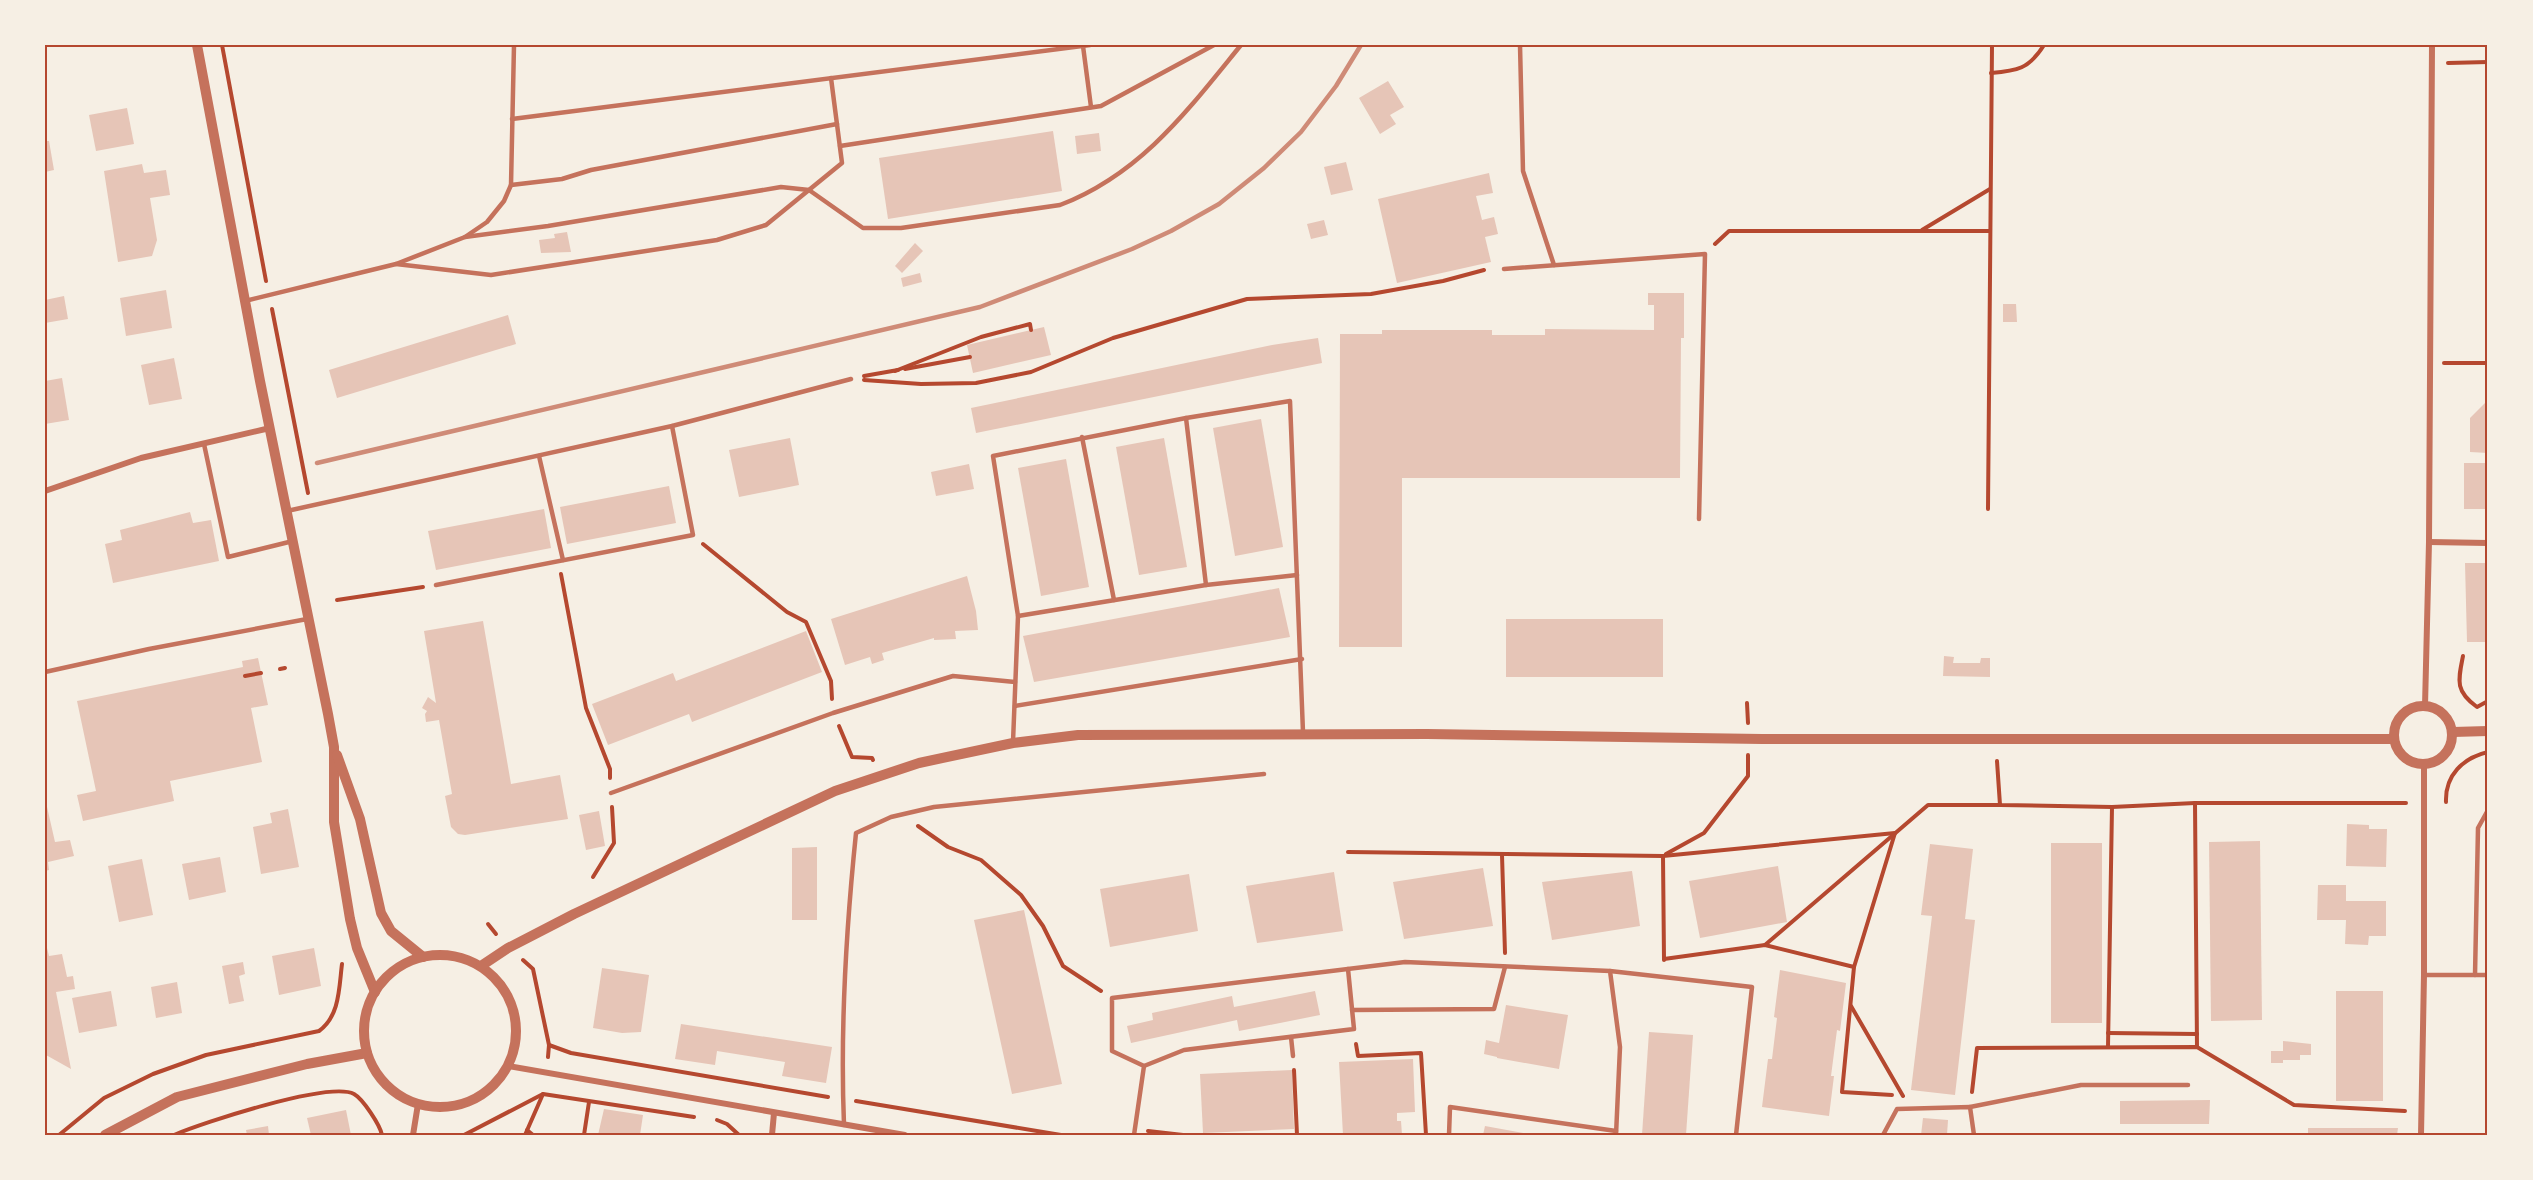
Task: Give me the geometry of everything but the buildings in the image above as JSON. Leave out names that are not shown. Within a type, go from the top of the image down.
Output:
[{"type":"street","points":[[197,45],[245,301],[334,747],[360,819],[381,913],[391,932],[423,957]]},
{"type":"street","points":[[2425,706],[2430,542],[2432,45]]},
{"type":"street","points":[[45,491],[141,458],[270,428]]},
{"type":"street","points":[[2430,542],[2488,543]]},
{"type":"street","points":[[2425,706],[2435,708],[2444,714],[2453,732],[2451,744],[2445,755],[2436,762],[2424,765],[2404,758],[2397,749],[2394,739],[2395,726],[2402,715],[2412,708],[2425,706]]},
{"type":"street","points":[[2453,732],[2488,731]]},
{"type":"street","points":[[481,966],[508,948],[682,862],[835,791],[919,763],[1013,743],[1078,735],[1762,739],[2394,739]]},
{"type":"street","points":[[334,747],[334,822],[346,897],[357,948],[375,992]]},
{"type":"street","points":[[2421,1135],[2424,765]]},
{"type":"street","points":[[443,955],[462,958],[481,966],[507,994],[514,1012],[516,1030],[514,1048],[508,1066],[492,1087],[470,1101],[453,1106],[418,1104],[389,1088],[374,1069],[367,1053],[364,1023],[375,992],[385,979],[402,965],[423,957],[443,955]]},
{"type":"street","points":[[105,1135],[177,1097],[307,1064],[367,1053]]},
{"type":"street","points":[[508,1066],[905,1135]]},
{"type":"street","points":[[414,1135],[418,1104]]},
{"type":"street","points":[[772,1135],[774,1113]]},
{"type":"lane","points":[[245,301],[332,282],[396,264],[465,237],[487,222],[504,201],[511,185],[514,45]]},
{"type":"lane","points":[[512,119],[1090,45]]},
{"type":"lane","points":[[840,146],[1101,106],[1214,45]]},
{"type":"lane","points":[[465,237],[548,226],[781,187],[809,190],[863,228],[901,228],[1060,206],[1080,198],[1138,159],[1171,130],[1241,45]]},
{"type":"lane","points":[[1520,45],[1523,171],[1554,265]]},
{"type":"lane","points":[[1083,46],[1091,107]]},
{"type":"lane","points":[[396,264],[491,275],[717,240],[766,225],[842,163],[831,78]]},
{"type":"lane","points":[[511,185],[562,179],[591,170],[837,124]]},
{"type":"lane","points":[[1504,269],[1705,254],[1699,519]]},
{"type":"lane","points":[[287,511],[672,426],[851,379]]},
{"type":"lane","points":[[1013,743],[1018,616],[993,456],[1082,437],[1290,401],[1304,735]]},
{"type":"lane","points":[[1186,418],[1206,585]]},
{"type":"lane","points":[[436,585],[693,535],[672,426]]},
{"type":"lane","points":[[1082,437],[1114,600]]},
{"type":"lane","points":[[204,444],[228,557],[293,541]]},
{"type":"lane","points":[[539,456],[561,561]]},
{"type":"lane","points":[[1018,616],[1206,585],[1297,574]]},
{"type":"lane","points":[[45,672],[308,618]]},
{"type":"lane","points":[[1015,706],[1302,659]]},
{"type":"lane","points":[[611,794],[833,713],[953,676],[1016,682]]},
{"type":"lane","points":[[844,1125],[841,1035],[856,833],[891,817],[934,807],[1264,774]]},
{"type":"lane","points":[[2475,975],[2478,828],[2488,810]]},
{"type":"lane","points":[[1348,969],[1354,1029],[1185,1050],[1144,1066],[1112,1051],[1112,998],[1348,969],[1405,962],[1610,971],[1752,987],[1736,1135]]},
{"type":"lane","points":[[1352,1010],[1494,1009],[1505,967]]},
{"type":"lane","points":[[1449,1135],[1450,1107],[1616,1133],[1620,1047],[1610,971]]},
{"type":"lane","points":[[2424,975],[2488,975]]},
{"type":"lane","points":[[1291,1036],[1293,1056]]},
{"type":"lane","points":[[1135,1132],[1144,1066]]},
{"type":"lane","points":[[1883,1135],[1897,1109],[1970,1107],[2081,1085],[2188,1085]]},
{"type":"lane","points":[[1970,1107],[1974,1135]]},
{"type":"path","points":[[222,45],[311,506]]},
{"type":"path","points":[[1988,509],[1992,45]]},
{"type":"path","points":[[1991,73],[2016,71],[2036,57],[2044,45]]},
{"type":"path","points":[[2432,64],[2488,62]]},
{"type":"path","points":[[1921,231],[1991,189]]},
{"type":"path","points":[[1705,254],[1729,231],[1990,231]]},
{"type":"path","points":[[851,379],[921,384],[976,383],[1031,372],[1113,338],[1247,299],[1371,294],[1443,281],[1484,270]]},
{"type":"path","points":[[896,371],[981,337],[1030,324],[1031,330]]},
{"type":"path","points":[[851,379],[970,357]]},
{"type":"path","points":[[2430,362],[2488,363]]},
{"type":"path","points":[[561,561],[586,708],[610,769],[614,843],[593,877]]},
{"type":"path","points":[[337,600],[436,585]]},
{"type":"path","points":[[2463,656],[2458,681],[2461,692],[2477,707],[2488,701]]},
{"type":"path","points":[[245,676],[261,673]]},
{"type":"path","points":[[2446,802],[2448,782],[2457,769],[2469,759],[2488,752]]},
{"type":"path","points":[[1997,762],[2000,805]]},
{"type":"path","points":[[1663,856],[1704,833],[1748,776]]},
{"type":"path","points":[[1765,945],[1928,805],[2112,807],[2195,803],[2406,803]]},
{"type":"path","points":[[2195,803],[2197,1047]]},
{"type":"path","points":[[2108,1047],[2112,807]]},
{"type":"path","points":[[1348,852],[1663,856],[1895,833]]},
{"type":"path","points":[[1895,833],[1854,967],[1842,1092],[1915,1097]]},
{"type":"path","points":[[1502,855],[1505,967]]},
{"type":"path","points":[[1663,856],[1664,977]]},
{"type":"path","points":[[488,924],[508,948],[533,969],[549,1045],[543,1094],[526,1133],[533,1135]]},
{"type":"path","points":[[1664,959],[1765,945],[1854,967]]},
{"type":"path","points":[[58,1135],[104,1098],[153,1074],[206,1055],[319,1031],[329,1022],[335,1012],[343,957]]},
{"type":"path","points":[[1851,1006],[1904,1096]]},
{"type":"path","points":[[1354,1025],[1358,1056],[1421,1053],[1426,1135]]},
{"type":"path","points":[[2108,1034],[2197,1034]]},
{"type":"path","points":[[549,1045],[572,1053],[833,1097]]},
{"type":"path","points":[[1970,1107],[1977,1048],[2197,1047],[2294,1105],[2421,1112]]},
{"type":"path","points":[[1294,1067],[1298,1135]]},
{"type":"path","points":[[174,1135],[207,1121],[281,1101],[339,1090],[355,1094],[380,1125],[382,1135]]},
{"type":"path","points":[[464,1135],[543,1094],[703,1118]]},
{"type":"path","points":[[843,1099],[1061,1135]]},
{"type":"path","points":[[584,1135],[589,1102]]},
{"type":"path","points":[[715,1120],[727,1124],[739,1135]]},
{"type":"path","points":[[1135,1132],[1183,1135]]},
{"type":"railway","points":[[317,463],[980,307],[1132,249],[1171,231],[1219,204],[1264,168],[1301,132],[1336,86],[1361,45]]}]
